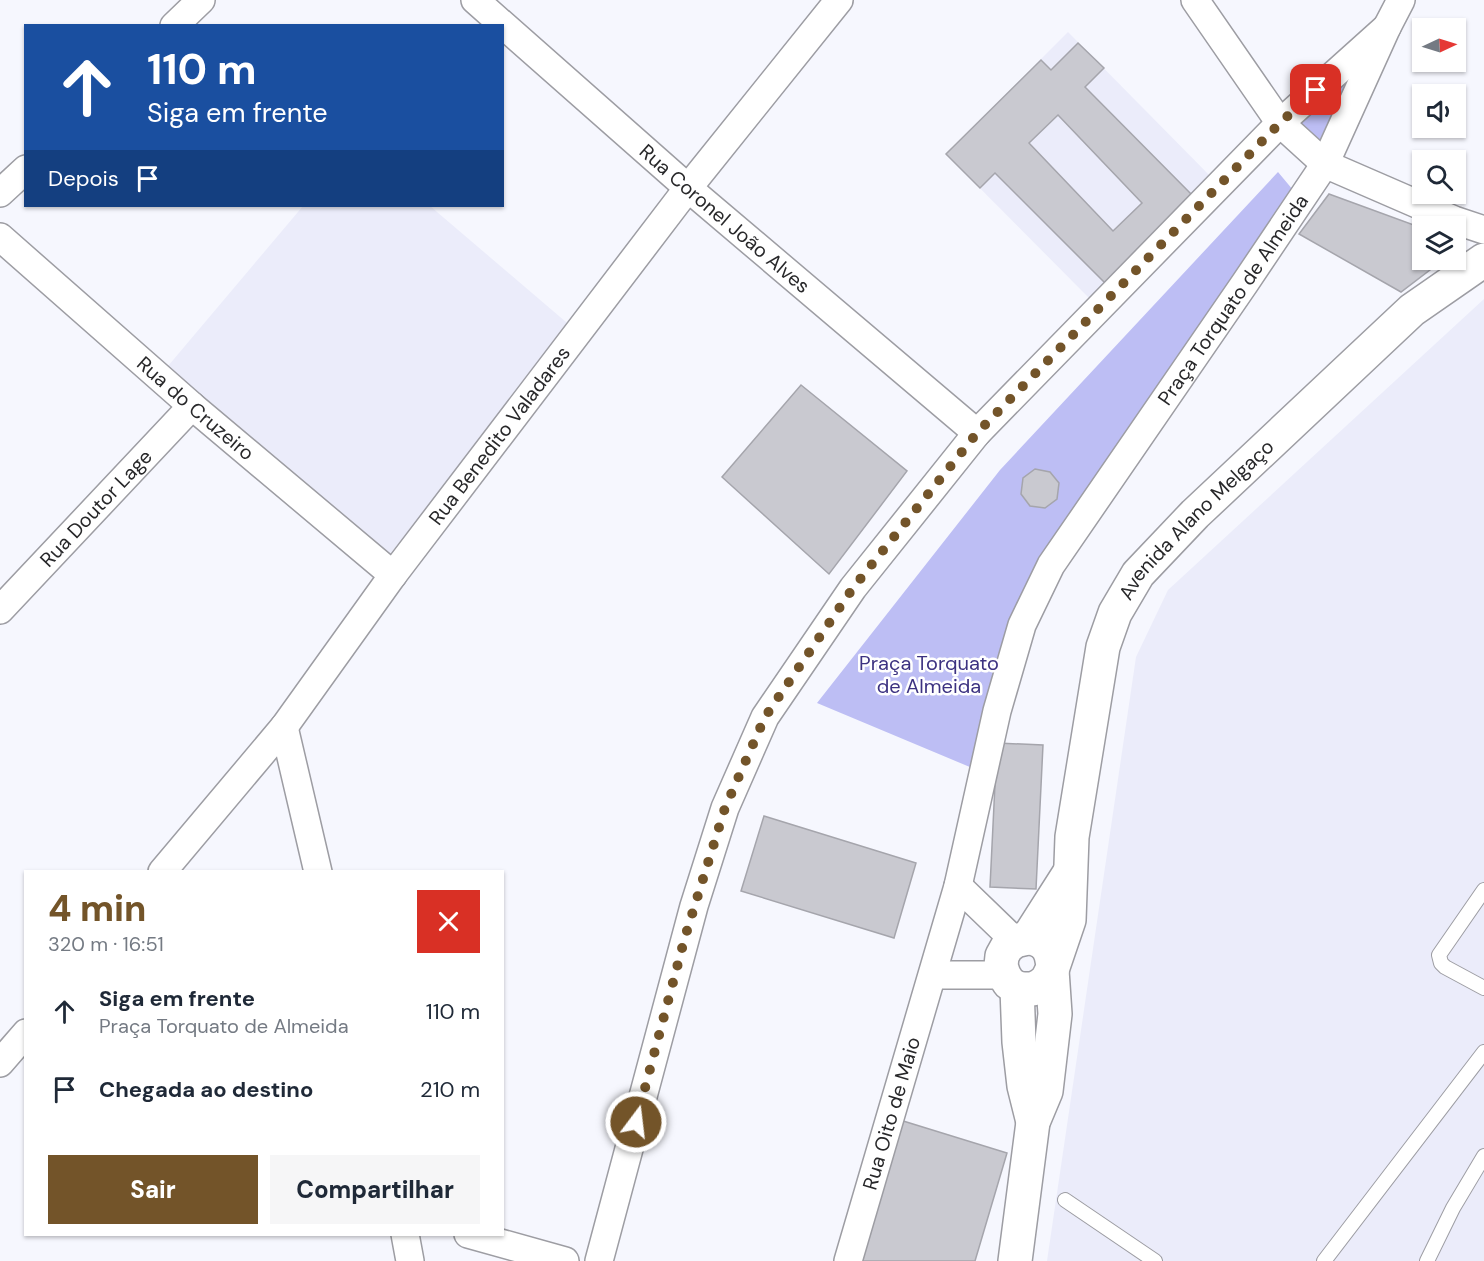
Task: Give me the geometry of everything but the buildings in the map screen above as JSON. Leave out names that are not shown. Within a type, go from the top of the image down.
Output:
[{"type":"street","points":[[176,24],[201,0]]},
{"type":"street","name":"Rua Coronel João Alves","points":[[475,0],[502,24]]},
{"type":"street","name":"Rua Benedito Valadares","points":[[164,870],[284,727],[393,575],[688,188],[839,0]]},
{"type":"street","points":[[1195,0],[1280,123],[1324,164],[1454,220],[1484,230]]},
{"type":"street","name":"Praça Torquato de Almeida","points":[[934,969],[958,886],[997,711],[1022,625],[1050,565],[1245,283],[1324,164],[1401,0]]},
{"type":"street","name":"Rua Coronel João Alves","points":[[504,26],[688,188],[977,433]]},
{"type":"street","points":[[599,1261],[694,906],[725,808],[765,717],[853,588],[977,433],[1280,123],[1387,27]]},
{"type":"street","points":[[0,193],[24,171]]},
{"type":"street","name":"Rua do Cruzeiro","points":[[0,237],[192,406],[393,575]]},
{"type":"street","name":"Avenida Alano Melgaço","points":[[1010,981],[1025,989],[1033,989],[1047,980],[1069,920],[1074,825],[1103,647],[1115,614],[1138,574],[1195,514],[1412,310],[1484,260]]},
{"type":"street","name":"Rua Doutor Lage","points":[[0,610],[192,406]]},
{"type":"street","points":[[284,727],[318,870]]},
{"type":"street","name":"Avenida Alano Melgaço","points":[[1033,1122],[1024,1086],[1010,981],[1001,966],[1002,956],[1007,947],[1021,939],[1070,872]]},
{"type":"street","points":[[958,886],[1021,939]]},
{"type":"street","name":"Avenida Alano Melgaço","points":[[1016,1261],[1033,1122],[1046,1091],[1055,1014],[1051,955],[1048,948],[1035,939],[1021,939]]},
{"type":"street","points":[[934,969],[1010,981]]},
{"type":"street","name":"Rua Oito de Maio","points":[[848,1261],[934,969]]},
{"type":"street","points":[[0,1064],[24,1035]]},
{"type":"street","points":[[405,1236],[410,1261]]},
{"type":"street","points":[[475,1236],[565,1261]]},
{"type":"lane","points":[[1484,890],[1439,955],[1445,967],[1484,988]]},
{"type":"lane","points":[[1324,1261],[1484,1052]]},
{"type":"lane","points":[[1427,1261],[1453,1208],[1484,1156]]},
{"type":"lane","points":[[1065,1200],[1155,1261]]},
{"type":"shaded area","points":[[1068,32],[1216,182],[1095,304],[946,154]]},
{"type":"shaded area","points":[[302,207],[431,207],[573,328],[385,560],[163,372]]},
{"type":"shaded area","points":[[1484,299],[1484,1261],[1047,1261],[1136,657],[1168,590]]},
{"type":"green space","points":[[1348,80],[1316,148],[1293,129]]},
{"type":"green space","name":"Praça Torquato de Almeida","points":[[1278,172],[1298,196],[1063,528],[977,770],[817,703],[1000,470]]},
{"type":"route","points":[[636,1122],[685,937],[725,808],[765,717],[853,588],[977,433],[1280,123],[1316,90]]}]
